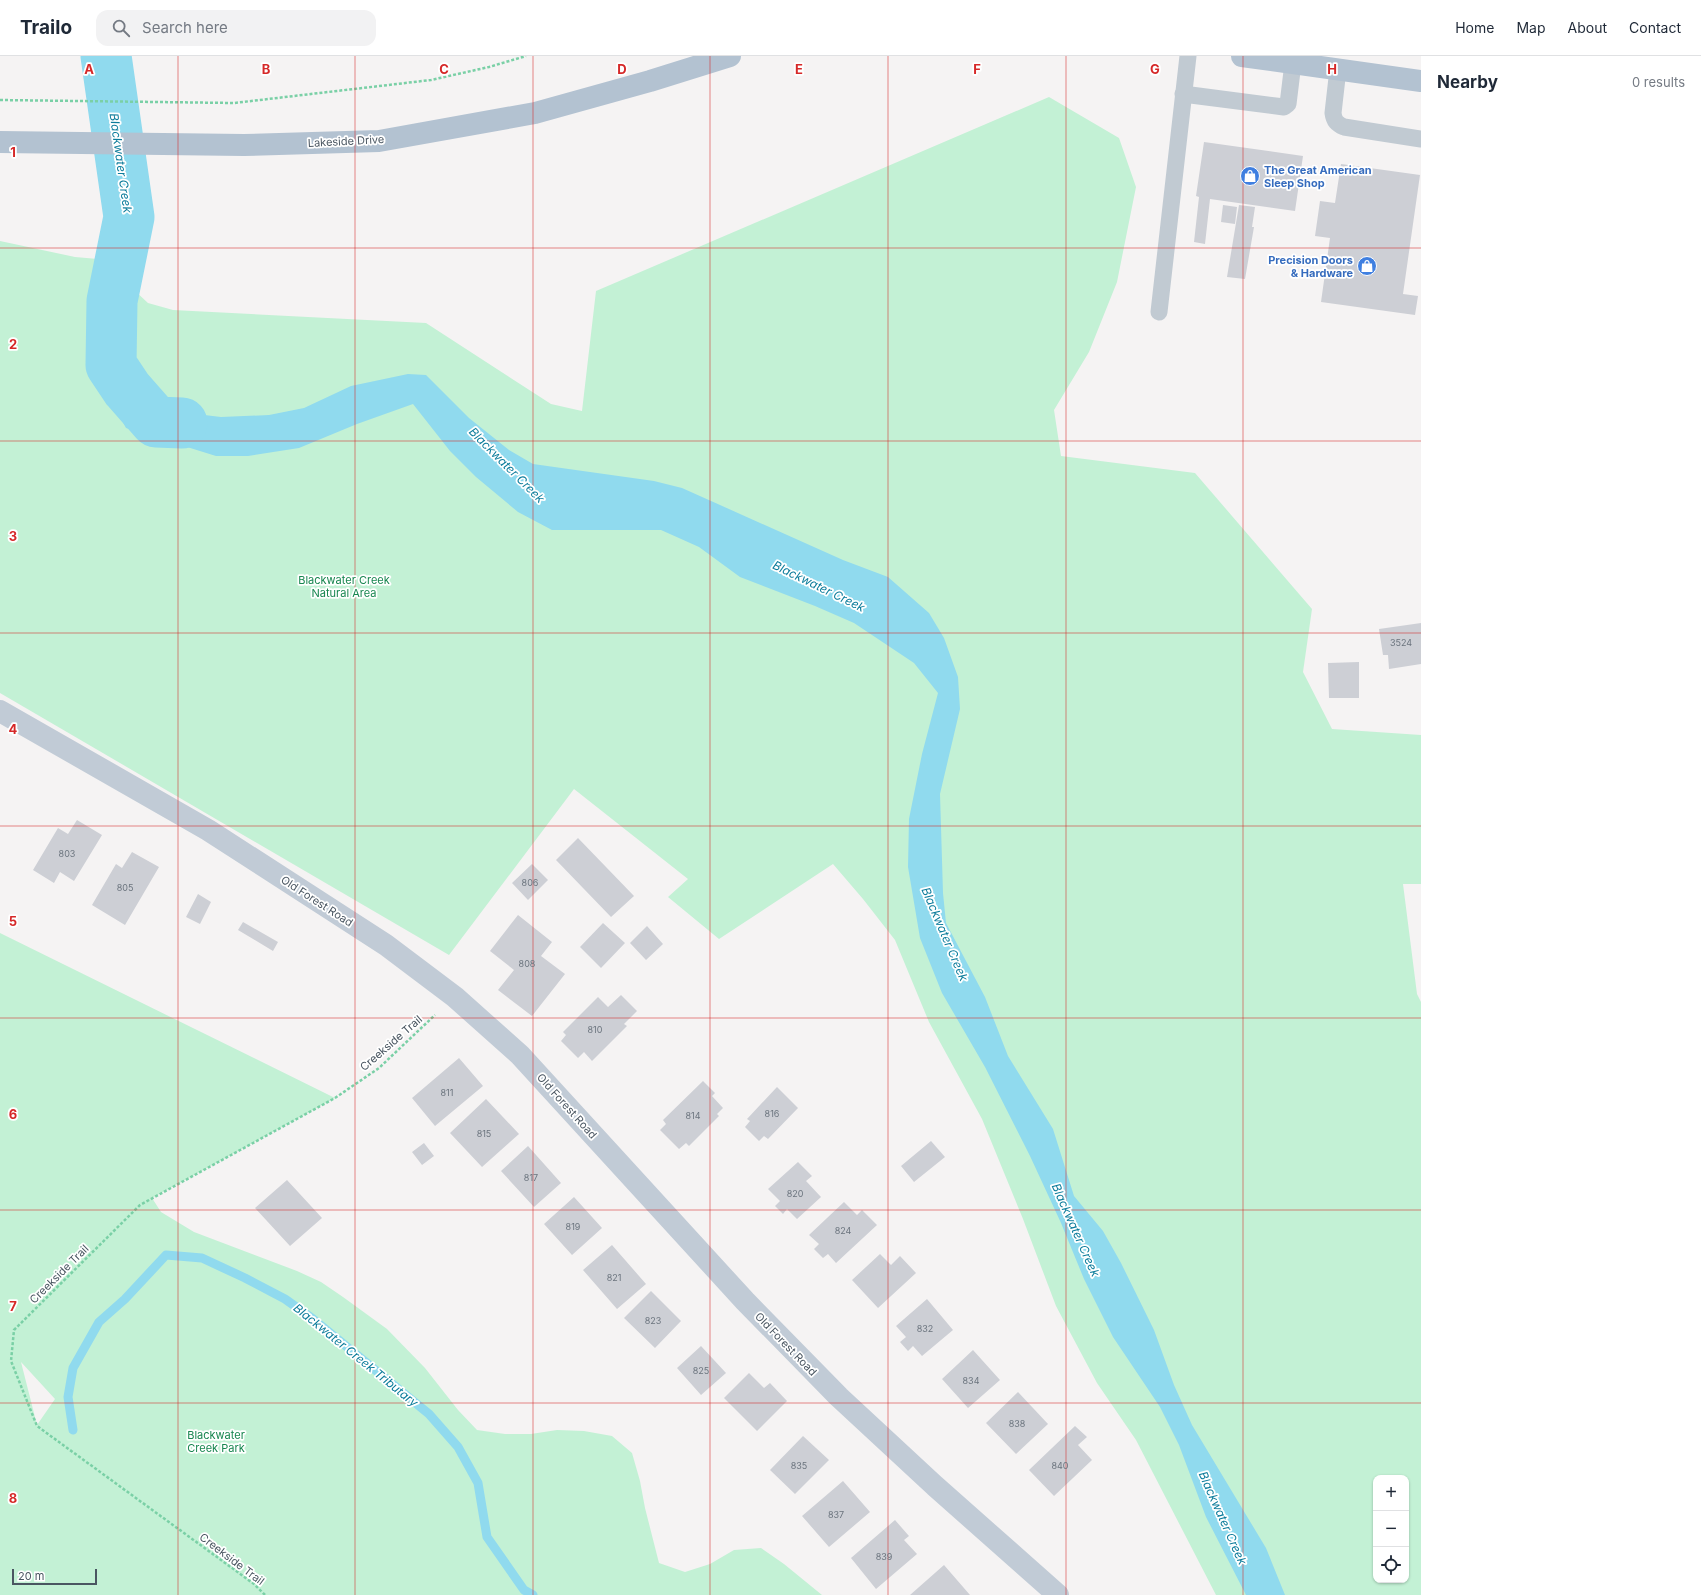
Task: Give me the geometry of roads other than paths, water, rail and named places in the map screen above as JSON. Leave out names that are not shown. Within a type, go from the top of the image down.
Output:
[{"type":"main road","name":"Lakeside Drive","points":[[0,142],[244,145],[379,141],[535,113],[650,81],[730,56]]},
{"type":"main road","points":[[1242,56],[1421,81]]},
{"type":"main road","name":"Old Forest Road","points":[[0,711],[208,830],[386,945],[454,997],[520,1055],[744,1301],[839,1397],[935,1486],[1058,1595]]},
{"type":"lane","points":[[1159,312],[1188,56]]},
{"type":"lane","points":[[1184,94],[1284,107],[1288,104],[1293,63]]},
{"type":"lane","points":[[1338,69],[1333,113],[1337,124],[1344,127],[1421,139]]},
{"type":"water","points":[[408,374],[426,375],[469,418],[509,450],[533,464],[654,481],[682,488],[843,560],[888,577],[929,613],[944,638],[958,677],[960,709],[940,794],[943,893],[946,923],[985,997],[1008,1056],[1053,1129],[1074,1196],[1103,1231],[1121,1263],[1154,1330],[1174,1385],[1192,1425],[1266,1548],[1285,1595],[1246,1595],[1206,1517],[1179,1445],[1160,1407],[1113,1337],[1084,1279],[1061,1223],[1030,1156],[985,1067],[942,993],[920,938],[908,867],[909,819],[922,754],[938,693],[914,663],[854,623],[740,577],[699,547],[661,530],[552,530],[518,512],[476,477],[450,451],[413,404],[357,424],[299,448],[248,456],[216,456],[126,428],[106,391],[141,387],[163,410],[221,417],[269,415],[304,408],[351,386]]},
{"type":"waterway","name":"Blackwater Creek","points":[[106,56],[129,217],[112,301],[111,365],[127,389],[156,422],[182,423]]},
{"type":"waterway","name":"Blackwater Creek Tributary","points":[[73,1430],[68,1397],[73,1368],[99,1322],[125,1299],[166,1255],[202,1258],[285,1299],[313,1319],[429,1414],[458,1447],[478,1483],[487,1537],[524,1590],[533,1595]]},
{"type":"place","name":"The Great American Sleep Shop","points":[[1250,176]]},
{"type":"place","name":"Precision Doors & Hardware","points":[[1367,266]]},
{"type":"park label","name":"Blackwater Creek Natural Area","points":[[344,586]]},
{"type":"park label","name":"Blackwater Creek Park","points":[[216,1441]]}]
